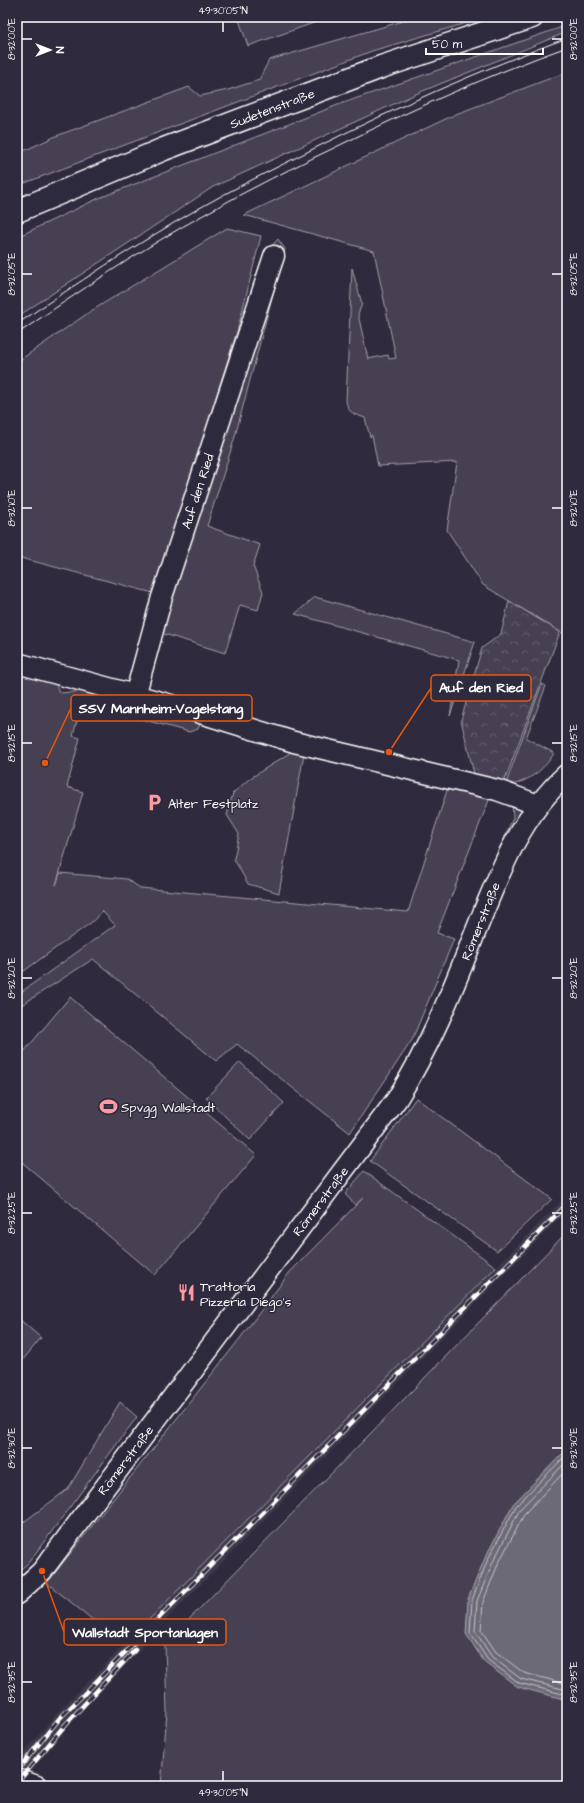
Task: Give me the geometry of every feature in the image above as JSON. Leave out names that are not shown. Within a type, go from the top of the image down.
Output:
[{"type":"main road","name":"Sudetenstraße","points":[[17,210],[164,148],[359,75],[532,17]]},
{"type":"street","name":"Auf den Ried","points":[[135,696],[164,589],[274,256]]},
{"type":"street","points":[[17,663],[197,712],[294,742],[512,794],[538,805]]},
{"type":"street","name":"Römerstraße","points":[[17,1594],[42,1571],[397,1099],[417,1067],[445,1007],[506,858],[519,832],[538,805],[567,774]]},
{"type":"shaded area","points":[[567,1195],[567,1210],[167,1619],[121,1671],[73,1721],[34,1768],[24,1786],[17,1786],[17,1761],[57,1713]]},
{"type":"green space","points":[[238,17],[323,17],[322,20],[248,46]]},
{"type":"green space","points":[[417,17],[487,17],[372,51],[17,186],[17,154],[56,136],[189,87],[200,96],[228,90],[259,80],[269,60]]},
{"type":"green space","points":[[565,26],[567,32],[418,93],[213,187],[17,317],[17,237],[99,198],[343,103]]},
{"type":"green space","points":[[567,72],[567,636],[483,585],[447,530],[457,462],[378,466],[372,435],[370,437],[365,418],[354,414],[348,409],[346,401],[352,268],[362,304],[358,314],[368,359],[388,355],[389,359],[396,358],[374,251],[244,215],[456,114]]},
{"type":"green space","points":[[227,228],[261,236],[238,328],[210,416],[188,499],[157,594],[17,557],[17,362],[91,311]]},
{"type":"green space","points":[[278,239],[285,249],[234,440],[207,526],[260,545],[253,566],[263,592],[258,610],[240,605],[225,653],[161,633],[269,249]]},
{"type":"green space","points":[[315,597],[475,642],[450,716],[459,660],[295,614]]},
{"type":"green space","points":[[509,601],[560,632],[503,785],[475,778],[461,720],[482,648],[501,634]]},
{"type":"green space","points":[[17,667],[56,684],[59,693],[99,690],[202,719],[198,729],[189,732],[89,705],[80,709],[73,736],[80,738],[67,787],[83,792],[56,885],[60,873],[127,879],[140,888],[408,912],[449,784],[491,795],[437,933],[454,939],[412,1040],[350,1133],[237,1044],[216,1061],[93,959],[17,1008],[17,995],[115,925],[102,911],[96,919],[17,976]]},
{"type":"green space","points":[[542,684],[546,686],[526,738],[554,753],[545,765],[534,775],[520,782],[505,786]]},
{"type":"green space","points":[[299,747],[305,748],[279,893],[248,884],[234,859],[239,834],[227,815],[233,793],[249,779]]},
{"type":"green space","points":[[512,801],[518,807],[517,820],[480,902],[474,905],[513,818]]},
{"type":"green space","name":"Spvgg Wallstadt","points":[[70,997],[256,1155],[155,1275],[17,1158],[17,1060]]},
{"type":"green space","points":[[240,1062],[284,1103],[250,1140],[206,1098]]},
{"type":"green space","points":[[416,1098],[552,1199],[497,1251],[370,1161]]},
{"type":"green space","points":[[364,1171],[496,1267],[124,1645],[47,1583],[238,1341],[290,1272],[363,1198],[355,1205],[345,1194]]},
{"type":"green space","points":[[567,1232],[567,1786],[161,1786],[167,1712],[165,1644]]},
{"type":"green space","points":[[17,1317],[41,1338],[17,1367]]},
{"type":"green space","points":[[120,1402],[137,1417],[29,1562],[17,1573],[17,1527],[68,1489]]},
{"type":"water","points":[[567,1449],[567,1700],[518,1687],[485,1663],[466,1634],[468,1599],[485,1558],[513,1504]]},
{"type":"tram line","points":[[17,324],[151,237],[239,186],[406,104],[470,76],[567,38]]},
{"type":"tram line","points":[[17,334],[110,271],[158,241],[255,187],[366,132],[423,106],[509,69],[567,47]]},
{"type":"railway","points":[[17,1771],[59,1719],[567,1204]]},
{"type":"railway","points":[[17,1783],[65,1725],[135,1650]]},
{"type":"place","name":"Auf den Ried","points":[[389,752]]},
{"type":"place","name":"SSV Mannheim-Vogelstang","points":[[45,763]]},
{"type":"place","name":"Alter Festplatz","points":[[155,803]]},
{"type":"place","name":"Spvgg Wallstadt","points":[[108,1107]]},
{"type":"place","name":"Trattoria Pizzeria Diego's","points":[[187,1293]]},
{"type":"place","name":"Wallstadt Sportanlagen","points":[[42,1571]]}]
